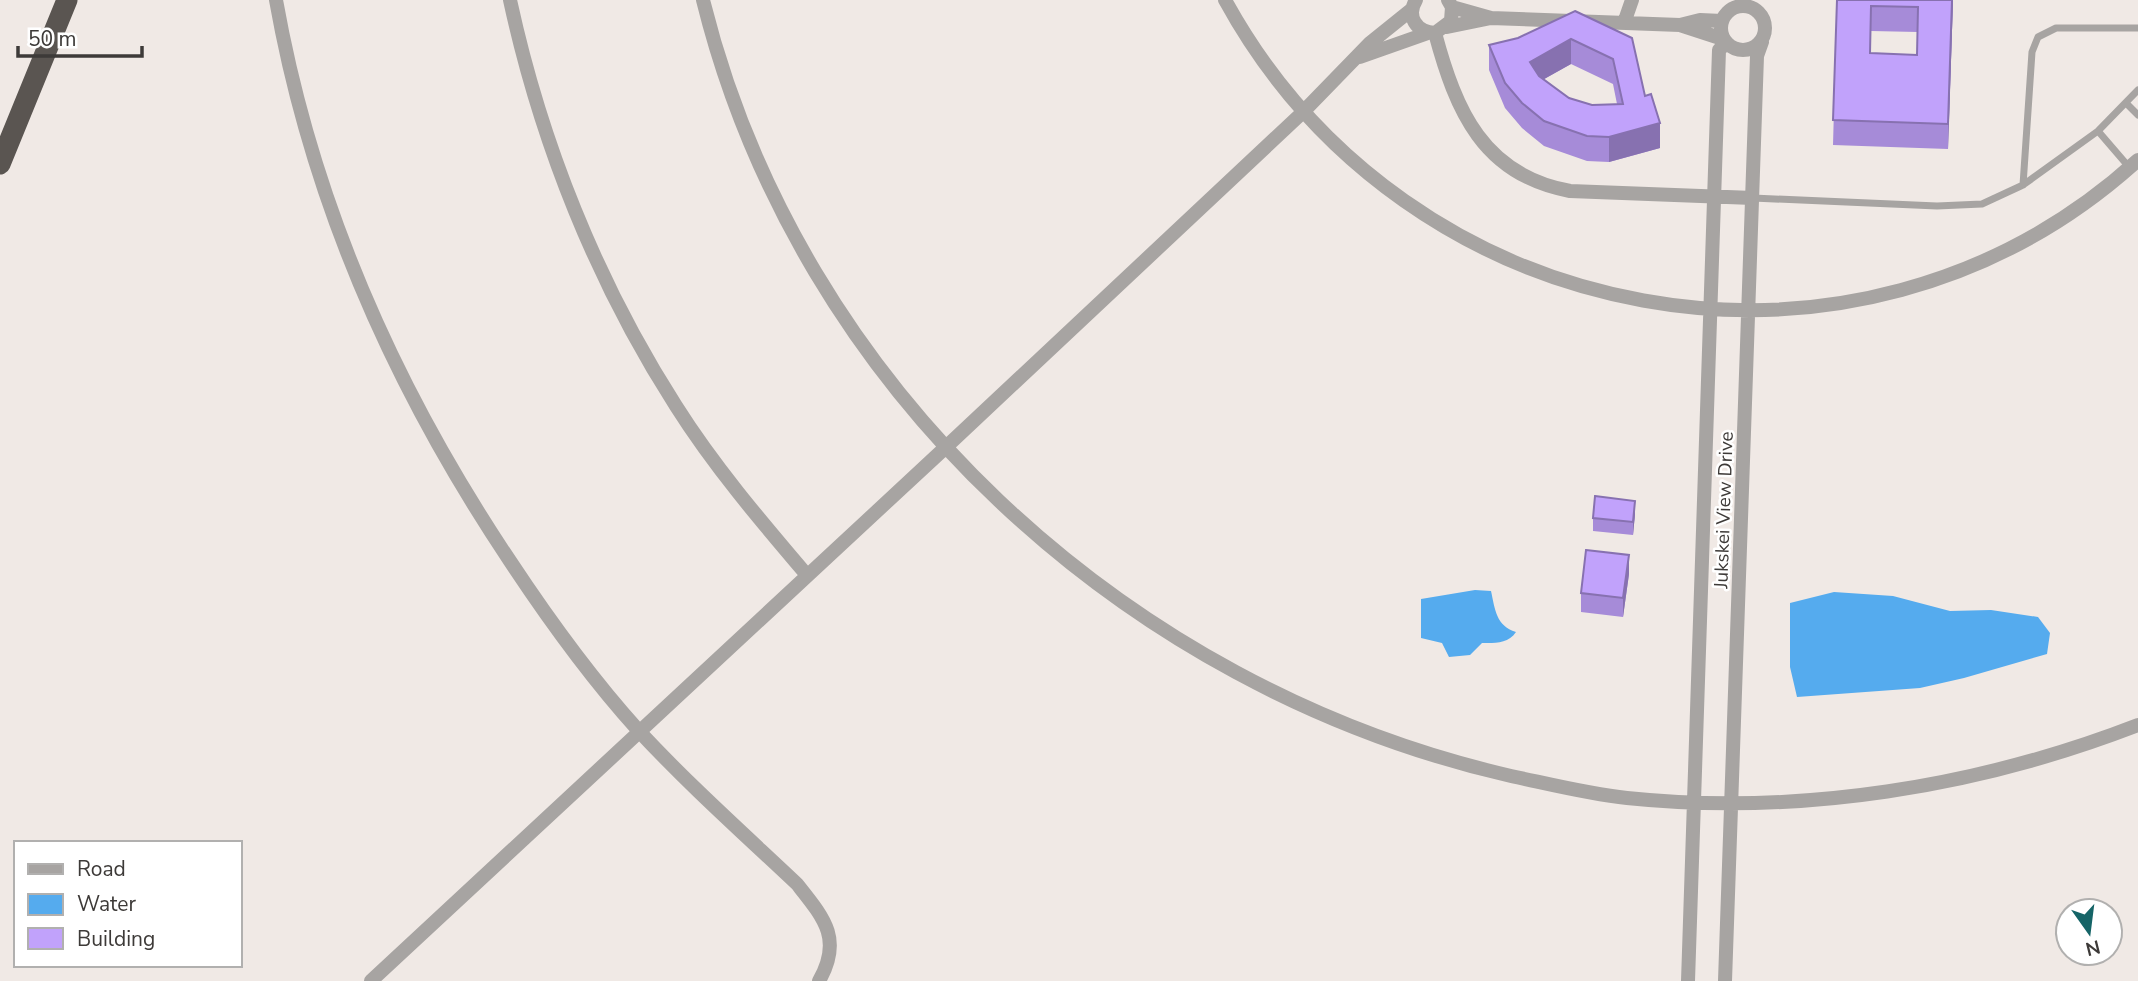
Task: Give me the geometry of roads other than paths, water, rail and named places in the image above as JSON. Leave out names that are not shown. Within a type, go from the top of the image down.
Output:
[{"type":"highway","points":[[0,164],[67,0]]},
{"type":"street","points":[[276,0],[298,95],[331,208],[362,291],[408,391],[459,482],[542,609],[638,730],[797,884],[819,912],[829,933],[831,953],[819,981]]},
{"type":"street","points":[[510,0],[538,110],[559,169],[613,296],[677,407],[744,501],[806,574]]},
{"type":"street","points":[[703,0],[742,118],[786,217],[822,282],[863,342],[946,447],[1053,552],[1114,598],[1177,641],[1299,707],[1399,746],[1457,763],[1624,798],[1732,804],[1927,786],[1997,771],[2138,725]]},
{"type":"street","points":[[1225,0],[1258,53],[1302,113],[1381,185],[1455,235],[1494,254],[1533,272],[1614,297],[1749,312],[1849,302],[1900,291],[1943,277],[2035,234],[2069,214],[2134,164]]},
{"type":"street","points":[[1624,23],[1632,0]]},
{"type":"street","points":[[1436,31],[1451,21],[1450,4],[1491,18]]},
{"type":"street","points":[[371,981],[638,730],[946,447],[1302,113],[1370,43],[1414,5]]},
{"type":"street","points":[[1414,5],[1415,24],[1436,31]]},
{"type":"street","points":[[1359,57],[1436,31],[1491,18],[1680,24],[1727,10],[1759,6],[1765,23],[1762,42],[1745,51],[1680,24]]},
{"type":"street","points":[[1724,41],[1727,10]]},
{"type":"street","points":[[1436,31],[1448,83],[1469,126],[1507,165],[1525,177],[1544,186],[1570,191],[1753,198]]},
{"type":"street","name":"Jukskei View Drive","points":[[1688,981],[1714,198],[1720,50],[1724,41]]},
{"type":"street","name":"Jukskei View Drive","points":[[1726,981],[1757,56],[1762,42]]},
{"type":"lane","points":[[2023,185],[2032,52],[2038,37],[2056,28],[2138,28]]},
{"type":"lane","points":[[1753,198],[1963,206],[2002,197],[2098,131],[2138,90]]},
{"type":"lane","points":[[2126,103],[2138,116]]},
{"type":"lane","points":[[2098,131],[2134,164]]},
{"type":"water","points":[[1475,590],[1491,591],[1500,621],[1516,632],[1513,636],[1501,642],[1482,643],[1470,655],[1449,657],[1442,643],[1421,638],[1421,599]]},
{"type":"water","points":[[1834,592],[1893,596],[1950,611],[1991,610],[2038,617],[2050,633],[2047,654],[1920,688],[1797,697],[1790,667],[1790,603]]}]
